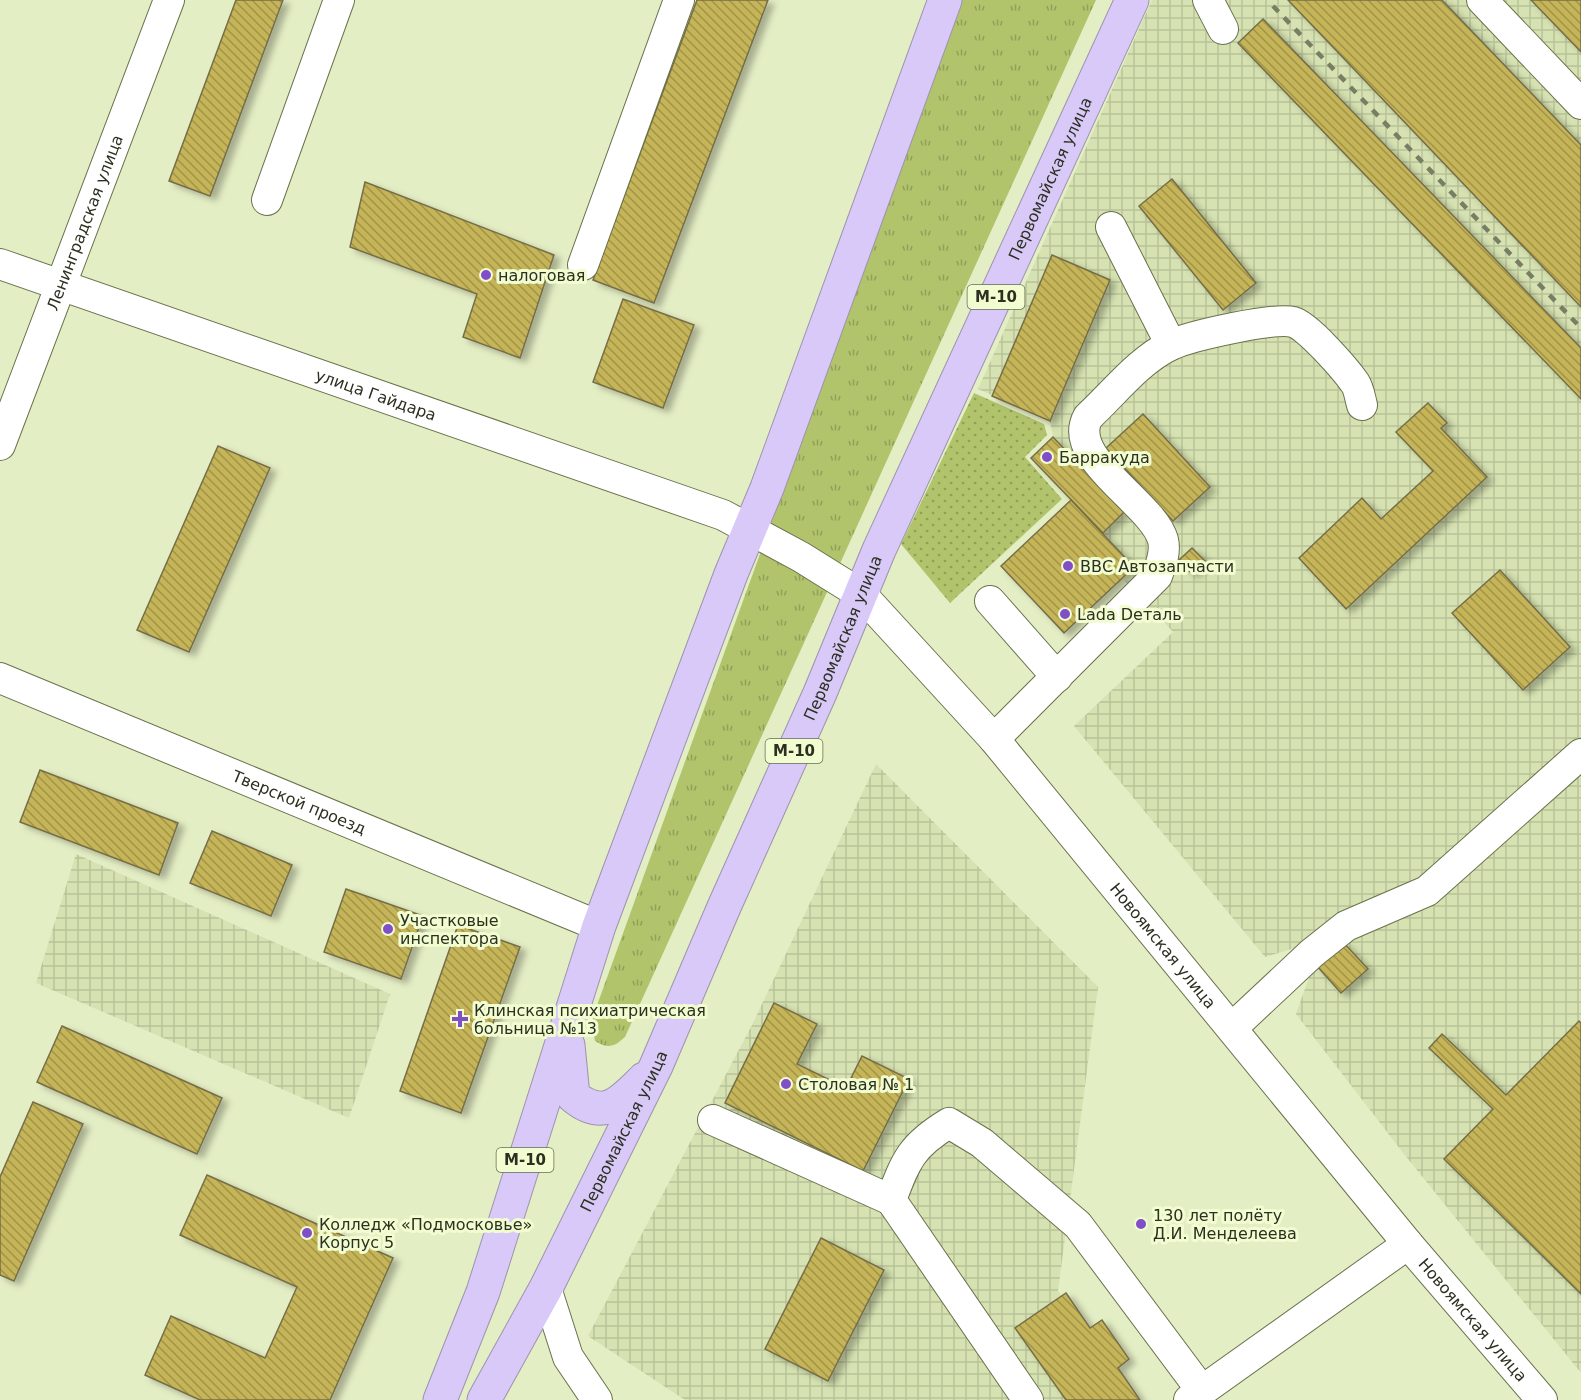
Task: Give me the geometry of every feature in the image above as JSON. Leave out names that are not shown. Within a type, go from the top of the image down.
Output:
[{"type":"highway","name":"М-10","points":[[440,1400],[483,1292],[599,926],[767,488],[945,0]]},
{"type":"highway","name":"Первомайская улица","points":[[484,1400],[546,1288],[656,1066],[862,595],[879,550],[1132,0]]},
{"type":"highway","points":[[567,1028],[573,1096],[586,1107],[604,1109],[620,1103],[656,1066]]},
{"type":"street","name":"Ленинградская улица","points":[[0,445],[169,0]]},
{"type":"street","points":[[267,200],[339,0]]},
{"type":"street","points":[[583,265],[679,0]]},
{"type":"street","points":[[1208,0],[1223,28]]},
{"type":"street","points":[[1482,0],[1581,104]]},
{"type":"street","points":[[1111,227],[1172,345]]},
{"type":"street","name":"улица Гайдара","points":[[0,264],[723,515],[750,528]]},
{"type":"street","points":[[994,739],[1157,576],[1161,564],[1163,542],[1159,530],[1091,455],[1086,446],[1084,424],[1088,417],[1151,358],[1172,345],[1196,337],[1280,321],[1295,322],[1308,331],[1356,384],[1362,405]]},
{"type":"street","name":"Новоямская улица","points":[[750,528],[862,595],[994,739],[1408,1244],[1542,1400]]},
{"type":"street","points":[[990,601],[1057,677]]},
{"type":"street","name":"Тверской проезд","points":[[0,678],[599,926]]},
{"type":"street","points":[[1232,1028],[1312,953],[1346,926],[1427,891],[1581,754]]},
{"type":"street","points":[[712,1120],[891,1200],[1028,1400]]},
{"type":"street","points":[[891,1200],[904,1165],[924,1138],[949,1123],[974,1138],[1078,1224],[1196,1395],[1408,1244]]},
{"type":"street","points":[[546,1288],[568,1357],[597,1400]]},
{"type":"shaded area","points":[[1152,0],[1581,0],[1581,1373],[1404,1154],[1296,1014],[1316,958],[1305,945],[1265,957],[1074,726],[1173,632],[1123,579],[1064,633],[1001,566],[1071,500],[1031,458],[1053,437],[1050,421],[978,389]]},
{"type":"shaded area","points":[[876,764],[1098,987],[1058,1291],[1135,1400],[685,1400],[588,1336],[752,1025]]},
{"type":"shaded area","points":[[76,854],[390,994],[349,1118],[36,983]]},
{"type":"green space","points":[[960,0],[1096,0],[625,1037],[614,1045],[604,1045],[595,1041],[591,1022]]},
{"type":"green space","points":[[974,393],[1044,424],[1047,435],[1025,457],[1062,499],[950,603],[901,544]]},
{"type":"building","points":[[236,0],[283,0],[210,196],[169,181]]},
{"type":"building","points":[[697,0],[768,0],[654,303],[593,280]]},
{"type":"building","points":[[1288,0],[1442,0],[1581,145],[1581,307]]},
{"type":"building","points":[[1531,0],[1581,0],[1581,52]]},
{"type":"building","points":[[1263,19],[1581,348],[1581,399],[1238,43]]},
{"type":"building","points":[[1172,179],[1256,283],[1223,310],[1139,206]]},
{"type":"building","name":"налоговая","points":[[365,182],[554,255],[520,358],[463,337],[477,294],[350,247]]},
{"type":"building","points":[[1052,255],[1110,280],[1050,421],[992,396]]},
{"type":"building","points":[[623,299],[694,325],[663,408],[593,382]]},
{"type":"building","points":[[1428,403],[1447,423],[1441,428],[1487,477],[1346,609],[1299,558],[1362,498],[1381,519],[1433,471],[1396,432]]},
{"type":"building","points":[[1143,414],[1210,487],[1173,521],[1106,448]]},
{"type":"building","points":[[1053,437],[1124,512],[1103,533],[1031,458]]},
{"type":"building","points":[[218,446],[270,468],[189,652],[137,630]]},
{"type":"building","name":"ВВС Автозапчасти","points":[[1071,500],[1134,567],[1064,633],[1001,566]]},
{"type":"building","points":[[1192,548],[1205,561],[1192,574],[1179,560]]},
{"type":"building","points":[[1500,570],[1570,647],[1523,690],[1452,613]]},
{"type":"building","points":[[40,770],[178,823],[159,875],[20,822]]},
{"type":"building","points":[[212,831],[292,865],[271,916],[190,883]]},
{"type":"building","points":[[346,889],[423,916],[401,979],[324,952]]},
{"type":"building","name":"Клинская психиатрическая больница №13","points":[[458,925],[520,947],[461,1113],[400,1091]]},
{"type":"building","points":[[1343,942],[1368,969],[1341,993],[1316,965]]},
{"type":"building","name":"Столовая № 1","points":[[774,1003],[817,1024],[797,1064],[846,1088],[862,1056],[909,1079],[863,1171],[725,1103]]},
{"type":"building","points":[[1579,1021],[1581,1023],[1581,1294],[1444,1159],[1493,1109],[1429,1048],[1442,1034],[1506,1095]]},
{"type":"building","points":[[62,1026],[222,1098],[197,1154],[37,1082]]},
{"type":"building","points":[[33,1102],[83,1124],[14,1281],[0,1275],[0,1177]]},
{"type":"building","points":[[207,1175],[393,1258],[330,1400],[200,1400],[145,1375],[171,1316],[265,1358],[297,1287],[180,1235]]},
{"type":"building","points":[[821,1238],[884,1270],[828,1381],[765,1349]]},
{"type":"building","points":[[1066,1293],[1090,1328],[1102,1320],[1129,1359],[1118,1368],[1140,1400],[1066,1400],[1015,1328]]},
{"type":"railway","points":[[1273,6],[1581,328]]},
{"type":"place","name":"налоговая","points":[[486,275]]},
{"type":"place","name":"Барракуда","points":[[1047,457]]},
{"type":"place","name":"ВВС Автозапчасти","points":[[1068,566]]},
{"type":"place","name":"Lada Dеталь","points":[[1065,614]]},
{"type":"place","name":"Участковые инспектора","points":[[388,929]]},
{"type":"place","name":"Клинская психиатрическая больница №13","points":[[460,1019]]},
{"type":"place","name":"Столовая № 1","points":[[786,1084]]},
{"type":"place","name":"130 лет полёту Д.И. Менделеева","points":[[1141,1224]]},
{"type":"place","name":"Колледж «Подмосковье» Корпус 5","points":[[307,1233]]}]
